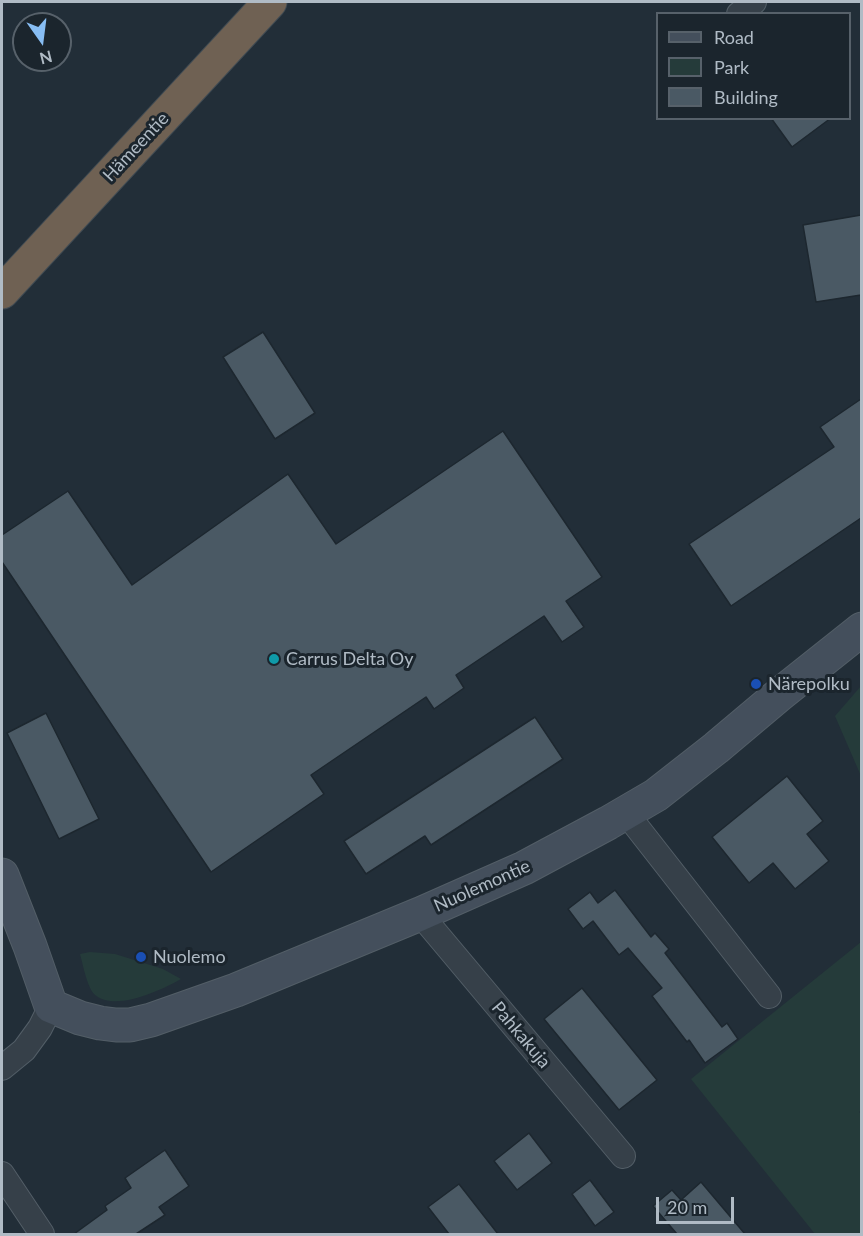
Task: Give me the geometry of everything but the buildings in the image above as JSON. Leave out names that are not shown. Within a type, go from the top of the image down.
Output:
[{"type":"highway","name":"Hämeentie","points":[[2,292],[270,2]]},
{"type":"street","points":[[742,12],[754,2]]},
{"type":"street","name":"Nuolemontie","points":[[51,1006],[80,1018],[100,1023],[116,1025],[151,1020],[236,990],[524,868],[656,795],[861,629]]},
{"type":"street","points":[[626,813],[769,996]]},
{"type":"street","points":[[2,875],[51,1006],[40,1028],[24,1050],[2,1068]]},
{"type":"street","name":"Pahkakuja","points":[[420,914],[623,1156]]},
{"type":"street","points":[[2,1174],[42,1234]]},
{"type":"green space","points":[[861,686],[861,776],[835,716]]},
{"type":"green space","points":[[861,942],[862,1109],[859,1112],[862,1115],[861,1234],[815,1234],[691,1079]]},
{"type":"green space","points":[[90,952],[115,954],[163,969],[181,979],[138,998],[125,1001],[102,999],[94,994],[87,981],[80,954]]},
{"type":"place","name":"Carrus Delta Oy","points":[[274,659]]},
{"type":"place","name":"Närepolku","points":[[756,684]]},
{"type":"place","name":"Nuolemo","points":[[141,957]]}]
